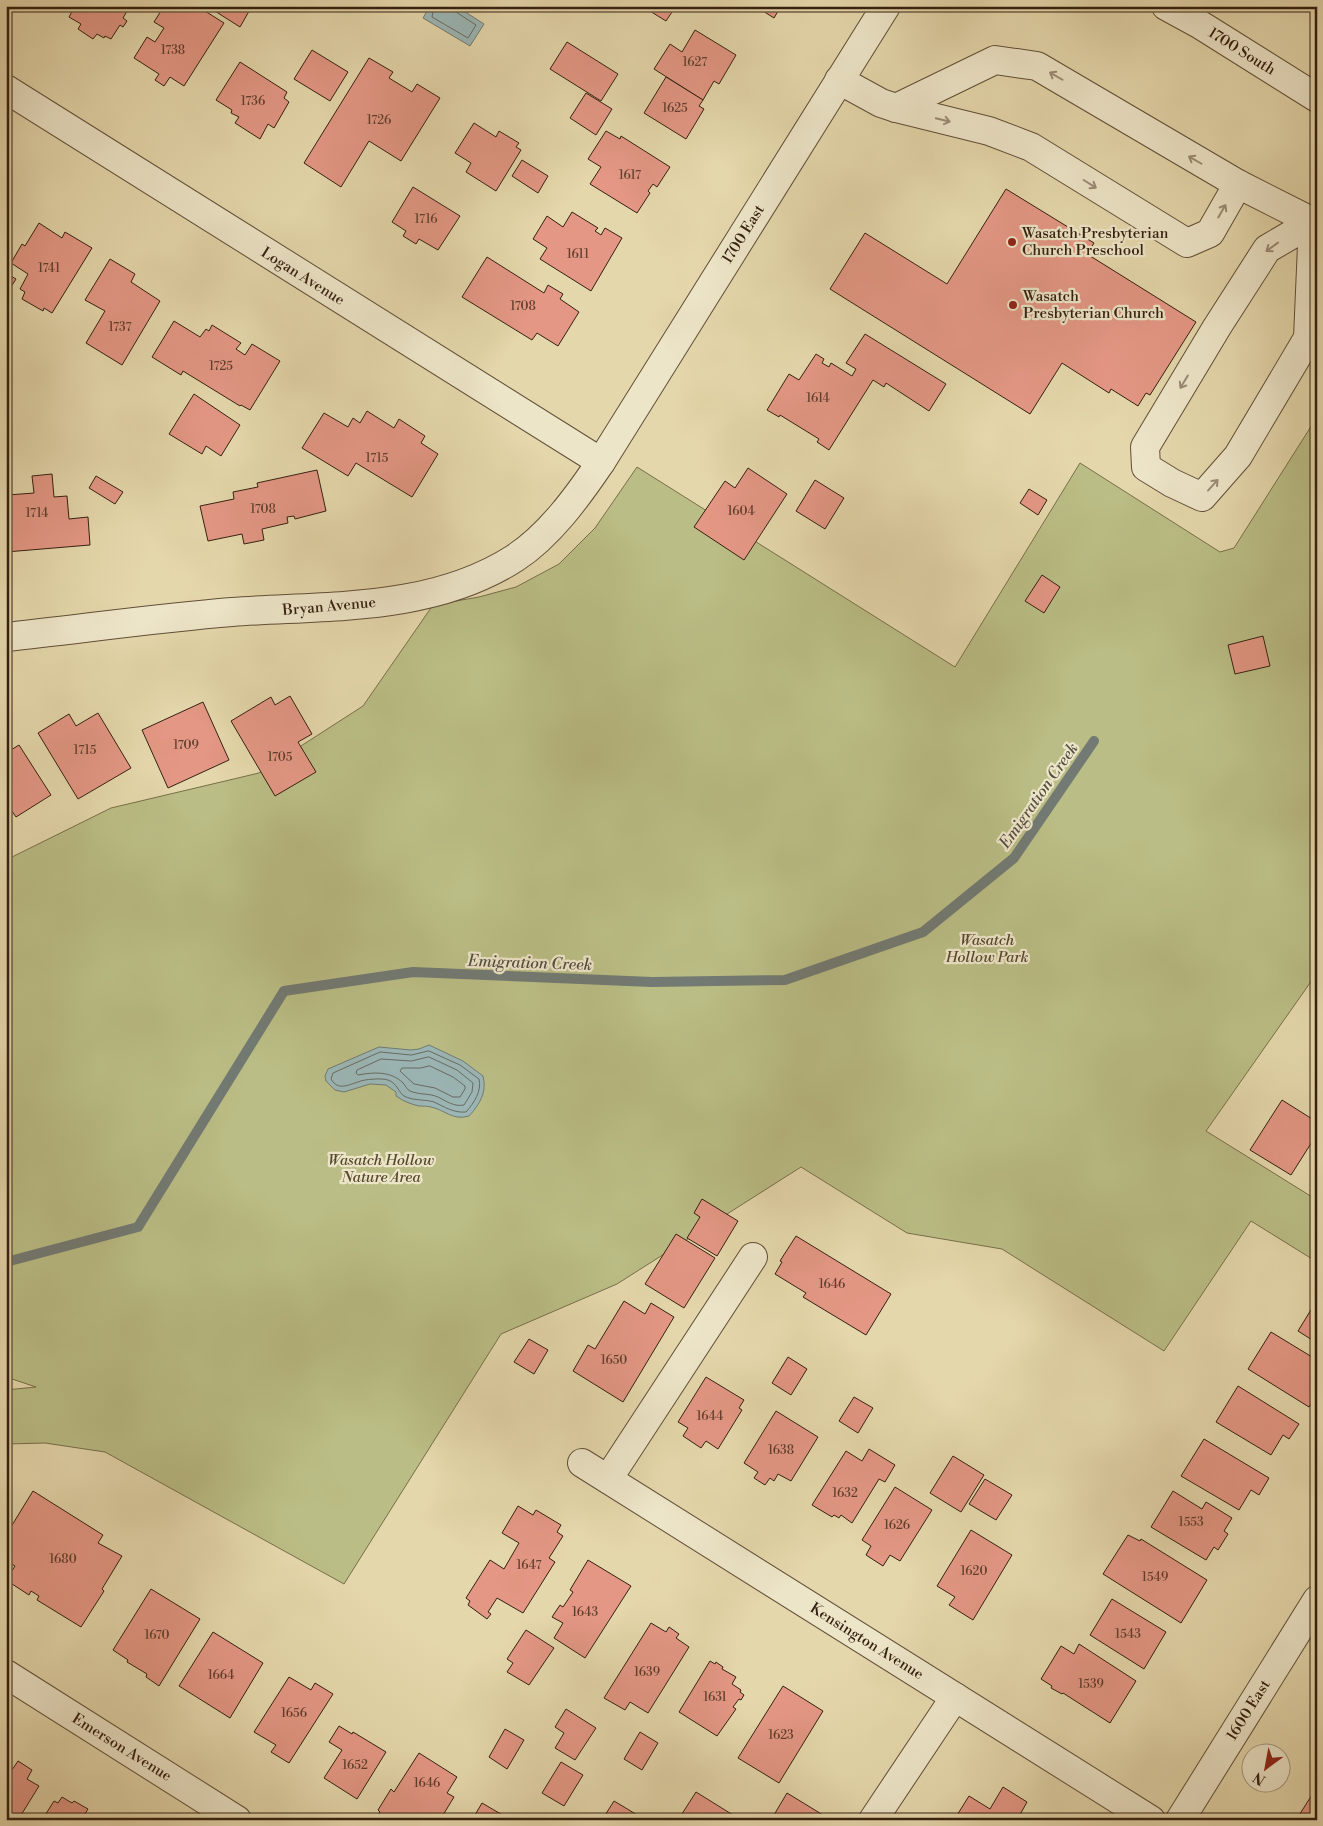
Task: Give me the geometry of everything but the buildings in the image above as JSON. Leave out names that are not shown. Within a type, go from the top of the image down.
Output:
[{"type":"street","name":"1700 East","points":[[601,462],[886,6]]},
{"type":"street","name":"1700 South","points":[[1166,6],[1199,24],[1317,98]]},
{"type":"street","points":[[896,108],[996,60],[1038,66],[1238,184],[1315,220]]},
{"type":"street","points":[[839,80],[881,103],[989,131],[1031,147],[1186,243],[1210,233],[1238,184]]},
{"type":"street","name":"Logan Avenue","points":[[6,89],[601,462]]},
{"type":"street","points":[[1315,220],[1308,338],[1238,456],[1202,497],[1172,483],[1146,467],[1144,447],[1267,249],[1315,220]]},
{"type":"street","name":"Bryan Avenue","points":[[6,637],[232,612],[354,606],[422,596],[476,579],[516,557],[552,526],[578,496],[601,462]]},
{"type":"street","points":[[608,1479],[753,1257]]},
{"type":"street","name":"Kensington Avenue","points":[[582,1463],[1151,1820]]},
{"type":"street","name":"1600 East","points":[[1180,1820],[1317,1600]]},
{"type":"street","name":"Emerson Avenue","points":[[6,1674],[237,1820]]},
{"type":"street","points":[[873,1820],[954,1696]]},
{"type":"green space","name":"Wasatch Hollow Park","points":[[1317,417],[1317,973],[1206,1131],[1317,1200],[1317,1262],[1251,1221],[1164,1351],[1002,1249],[907,1233],[801,1167],[617,1284],[501,1334],[344,1584],[105,1452],[45,1443],[6,1444],[6,1390],[36,1387],[6,1377],[6,860],[111,808],[259,773],[363,706],[433,605],[479,597],[516,587],[559,564],[595,528],[637,467],[955,667],[1080,463],[1220,552],[1234,548]]},
{"type":"water","points":[[430,6],[456,6],[484,24],[470,46],[423,18]]},
{"type":"water","points":[[429,1045],[463,1061],[483,1076],[482,1098],[469,1116],[458,1117],[436,1108],[419,1106],[404,1101],[396,1096],[396,1092],[386,1085],[370,1084],[344,1092],[335,1090],[326,1081],[325,1076],[328,1069],[379,1047],[411,1050]]},
{"type":"waterway","name":"Emigration Creek","points":[[6,1262],[138,1227],[284,991],[413,972],[652,982],[785,980],[923,932],[1014,858],[1094,741]]},
{"type":"place","name":"Wasatch Presbyterian Church Preschool","points":[[1012,242]]},
{"type":"place","name":"Wasatch Presbyterian Church","points":[[1013,305]]},
{"type":"park label","name":"Wasatch Hollow Nature Area","points":[[381,1168]]}]
